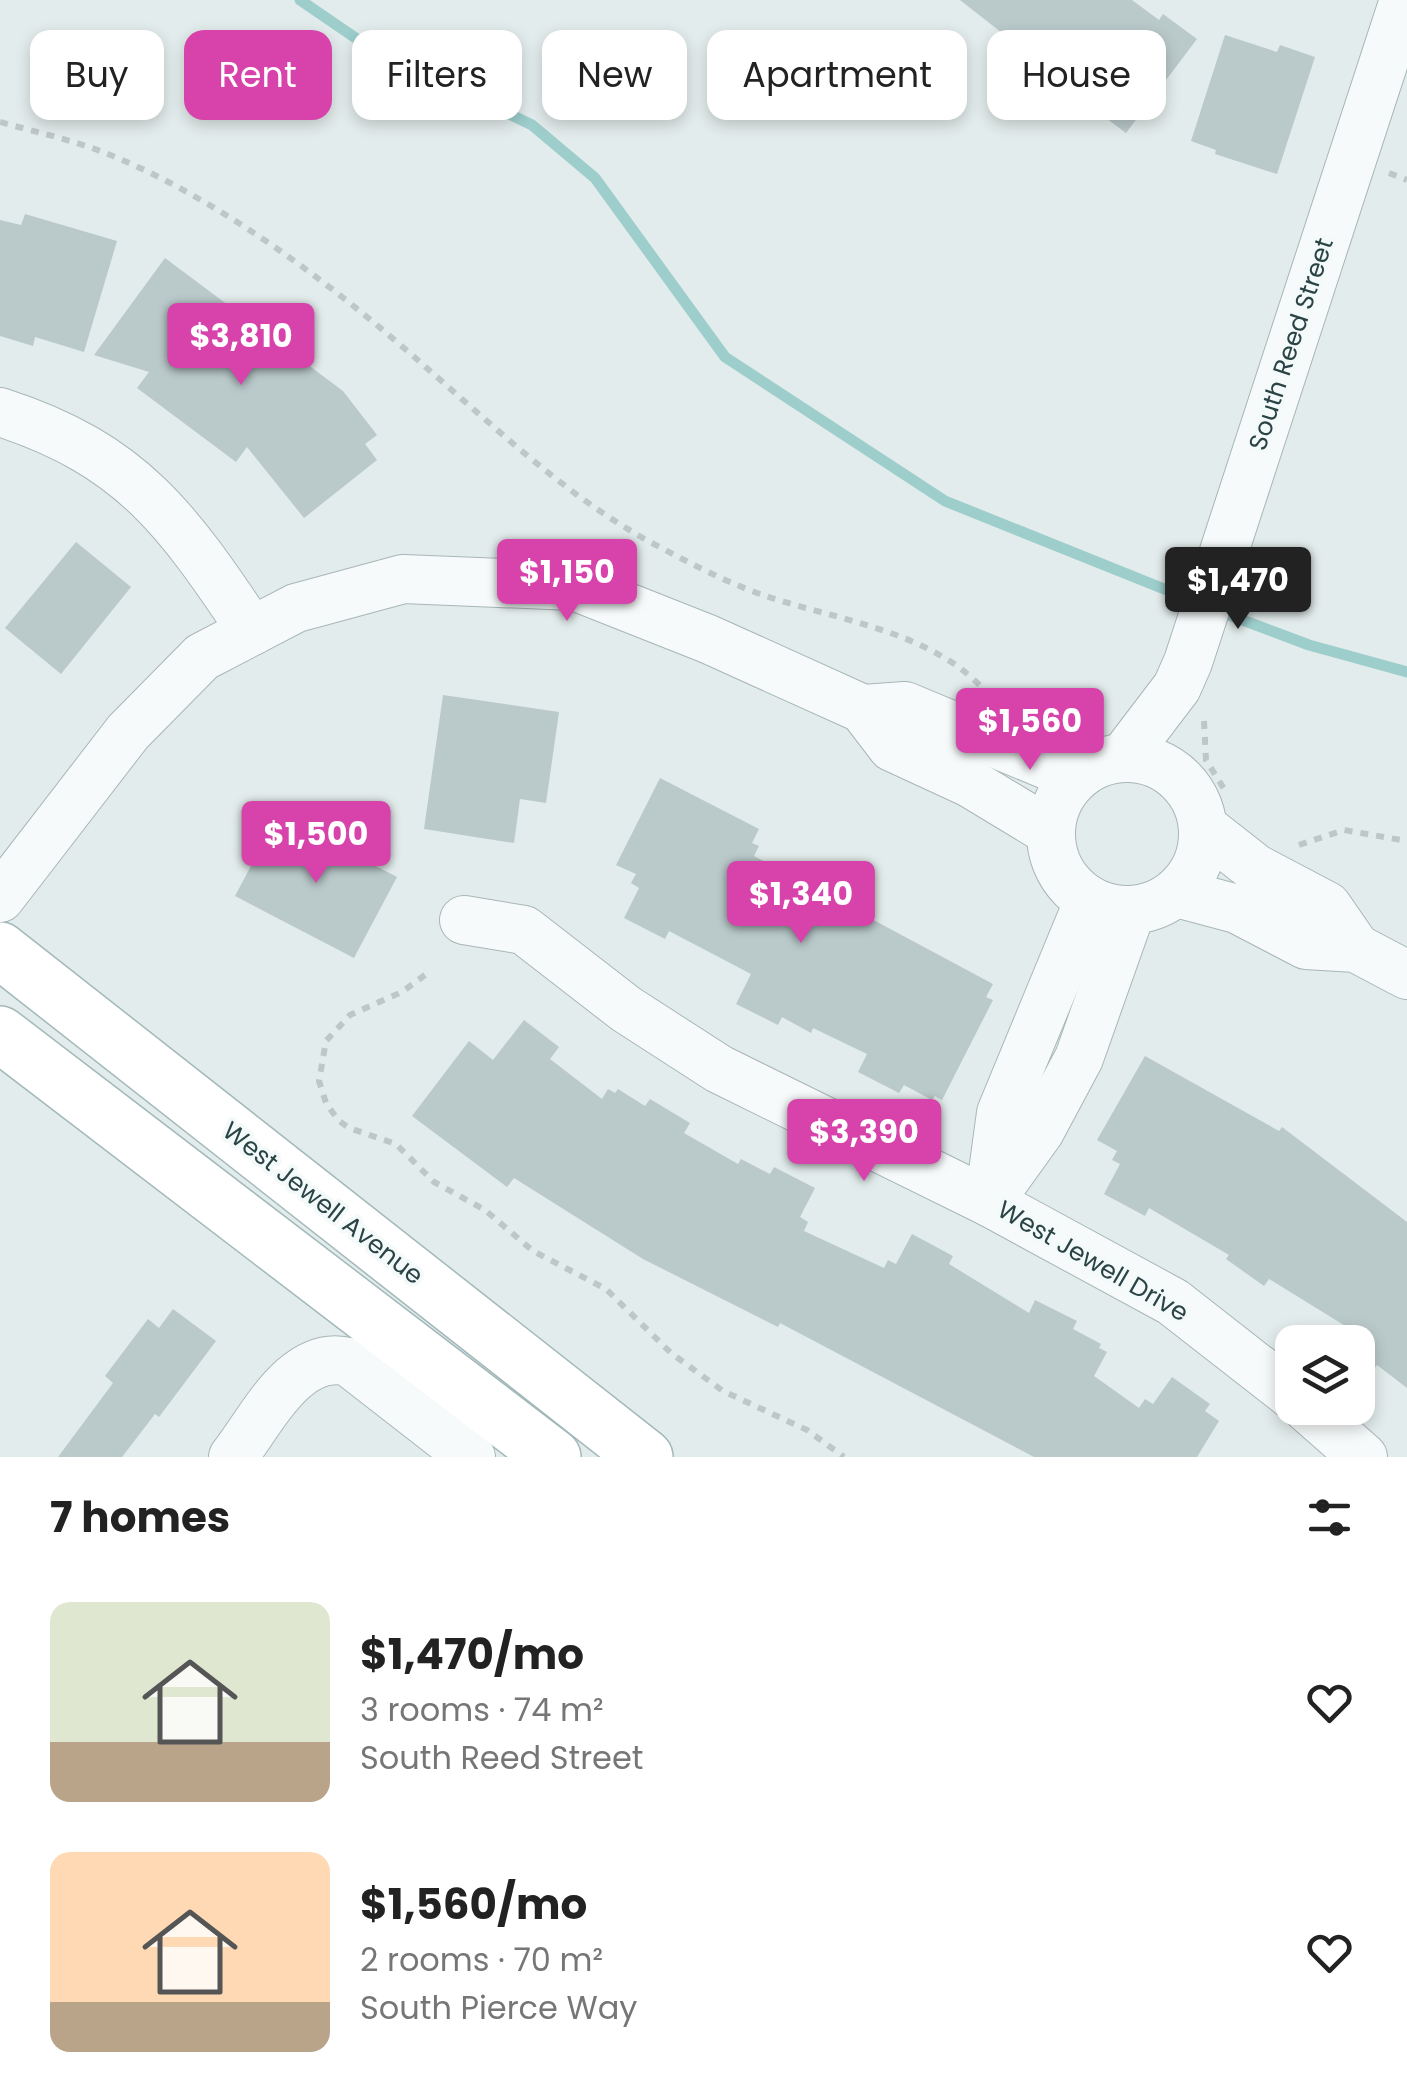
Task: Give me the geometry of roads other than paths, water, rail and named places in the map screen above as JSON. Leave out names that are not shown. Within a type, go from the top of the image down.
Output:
[{"type":"main road","name":"West Jewell Avenue","points":[[0,950],[645,1457]]},
{"type":"main road","points":[[0,1034],[554,1457]]},
{"type":"street","name":"South Reed Street","points":[[1175,774],[1214,578],[1404,0]]},
{"type":"street","points":[[0,412],[54,430],[113,466],[179,524],[252,631]]},
{"type":"street","points":[[0,898],[128,732],[202,656],[296,608],[403,579],[574,586],[863,709],[905,706],[1076,777]]},
{"type":"street","name":"South Reed Street","points":[[1123,758],[1190,688]]},
{"type":"street","points":[[863,709],[892,747],[970,783],[1051,832]]},
{"type":"street","points":[[1216,812],[1192,875],[1177,893],[1155,906],[1110,906],[1061,872],[1051,832],[1054,812],[1076,777],[1098,763],[1142,758],[1175,774],[1216,812],[1254,868],[1327,906],[1356,948]]},
{"type":"street","points":[[1177,893],[1238,909],[1306,946],[1356,948],[1407,975]]},
{"type":"street","points":[[989,1202],[1040,1131],[1080,1058],[1110,906]]},
{"type":"street","name":"West Jewell Drive","points":[[464,920],[524,930],[626,1009],[720,1069],[989,1202],[1173,1302],[1275,1382]]},
{"type":"street","points":[[233,1457],[304,1367],[319,1360],[349,1362],[471,1457]]},
{"type":"street","points":[[1326,1425],[1363,1457]]},
{"type":"waterway","points":[[300,0],[360,41],[532,125],[595,178],[725,357],[945,501],[1194,601]]},
{"type":"waterway","points":[[1216,610],[1309,645],[1407,672]]}]
